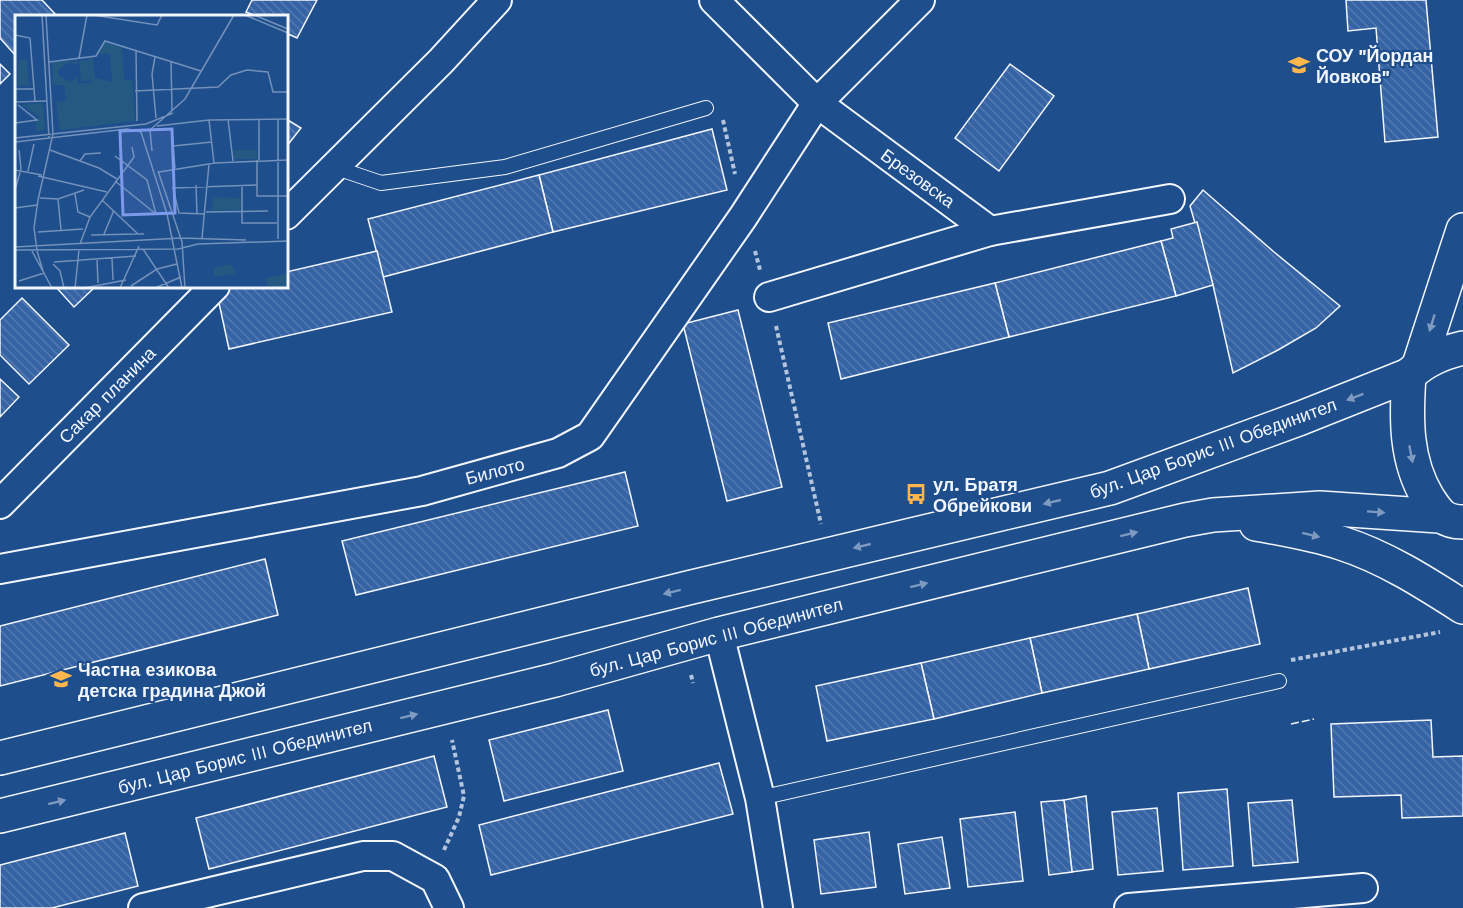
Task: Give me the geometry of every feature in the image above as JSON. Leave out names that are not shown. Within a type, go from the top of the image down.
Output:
[{"type":"main road","points":[[1454,525],[1414,470],[1408,439],[1407,408],[1414,370],[1463,230]]},
{"type":"main road","name":"бул. Цар Борис III Обединител","points":[[0,758],[828,554],[1110,488],[1300,418],[1414,370],[1443,353],[1463,348]]},
{"type":"main road","name":"бул. Цар Борис III Обединител","points":[[0,816],[555,680],[719,634],[1185,520],[1213,515],[1320,508],[1454,525]]},
{"type":"main road","points":[[1213,515],[1342,543],[1417,578],[1456,619]]},
{"type":"street","points":[[288,213],[441,60],[497,0]]},
{"type":"street","name":"Брезовска","points":[[714,0],[817,103],[990,231]]},
{"type":"street","name":"Билото","points":[[0,569],[422,490],[558,453],[590,436],[743,217],[817,103],[920,0]]},
{"type":"street","points":[[769,297],[990,231],[1170,199]]},
{"type":"street","name":"Сакар планина","points":[[0,504],[213,288]]},
{"type":"street","points":[[719,634],[760,798],[778,908]]},
{"type":"street","points":[[144,908],[363,856],[393,856],[435,879],[449,908]]},
{"type":"street","points":[[1129,908],[1172,907],[1364,888]]},
{"type":"lane","points":[[334,167],[381,183],[505,168],[706,108]]},
{"type":"lane","points":[[760,798],[1279,681]]},
{"type":"path","points":[[706,108],[723,120],[737,183]]},
{"type":"path","points":[[769,297],[828,554]]},
{"type":"path","points":[[1279,681],[1276,663],[1456,619]]},
{"type":"path","points":[[435,879],[446,841],[459,817],[464,796],[452,740]]},
{"type":"building","points":[[0,0],[42,0],[56,15],[15,15],[15,55],[0,38]]},
{"type":"building","points":[[252,0],[317,0],[297,38],[288,34],[288,15],[254,15],[246,12]]},
{"type":"building","points":[[1346,0],[1426,0],[1438,137],[1385,142],[1376,28],[1348,31]]},
{"type":"building","points":[[0,64],[10,74],[0,84]]},
{"type":"building","points":[[1010,64],[1054,96],[999,171],[955,138]]},
{"type":"building","points":[[288,120],[301,128],[288,144]]},
{"type":"building","points":[[712,129],[727,190],[553,232],[539,175]]},
{"type":"building","points":[[539,175],[553,232],[383,277],[368,219]]},
{"type":"building","points":[[1203,190],[1340,306],[1316,328],[1233,373],[1213,285],[1190,206]]},
{"type":"building","points":[[1197,222],[1213,285],[1176,296],[1161,241],[1173,238],[1171,229]]},
{"type":"building","points":[[1161,241],[1176,296],[1009,337],[995,283]]},
{"type":"building","points":[[377,251],[392,312],[229,349],[216,289],[288,288],[288,272]]},
{"type":"building","points":[[995,283],[1009,337],[841,379],[828,323]]},
{"type":"building","points":[[57,288],[94,288],[74,307]]},
{"type":"building","points":[[22,298],[69,345],[29,384],[0,355],[0,320]]},
{"type":"building","points":[[738,310],[782,487],[727,501],[683,324]]},
{"type":"building","points":[[0,379],[19,397],[0,417]]},
{"type":"building","points":[[625,472],[638,526],[356,595],[342,541]]},
{"type":"building","points":[[265,559],[278,615],[0,686],[0,626]]},
{"type":"building","points":[[1248,588],[1260,644],[1149,669],[1137,614]]},
{"type":"building","points":[[1137,614],[1149,669],[1042,693],[1030,638]]},
{"type":"building","points":[[1030,638],[1042,693],[934,719],[921,663]]},
{"type":"building","points":[[921,663],[934,719],[827,741],[816,686]]},
{"type":"building","points":[[608,710],[623,771],[504,801],[489,740]]},
{"type":"building","points":[[1431,720],[1433,757],[1463,756],[1463,816],[1402,818],[1401,795],[1334,797],[1331,724]]},
{"type":"building","points":[[434,756],[447,807],[209,869],[196,818]]},
{"type":"building","points":[[719,763],[733,814],[491,875],[479,825]]},
{"type":"building","points":[[1227,789],[1233,866],[1183,870],[1178,793]]},
{"type":"building","points":[[1086,796],[1093,869],[1072,872],[1064,800]]},
{"type":"building","points":[[1064,800],[1072,872],[1049,875],[1041,802]]},
{"type":"building","points":[[1292,800],[1298,862],[1253,866],[1248,803]]},
{"type":"building","points":[[1157,808],[1163,871],[1118,875],[1112,812]]},
{"type":"building","points":[[1015,812],[1023,881],[968,887],[960,819]]},
{"type":"building","points":[[869,832],[876,887],[821,894],[814,840]]},
{"type":"building","points":[[125,833],[138,886],[52,908],[0,908],[0,865]]},
{"type":"building","points":[[942,837],[950,888],[905,894],[898,844]]},
{"type":"fence","points":[[1291,724],[1314,719]]},
{"type":"place","name":"СОУ \"Йордан Йовков\"","points":[[1299,65]]},
{"type":"place","name":"ул. Братя Обрейкови","points":[[916,494]]},
{"type":"place","name":"Частна езикова детска градина Джой","points":[[61,679]]}]
